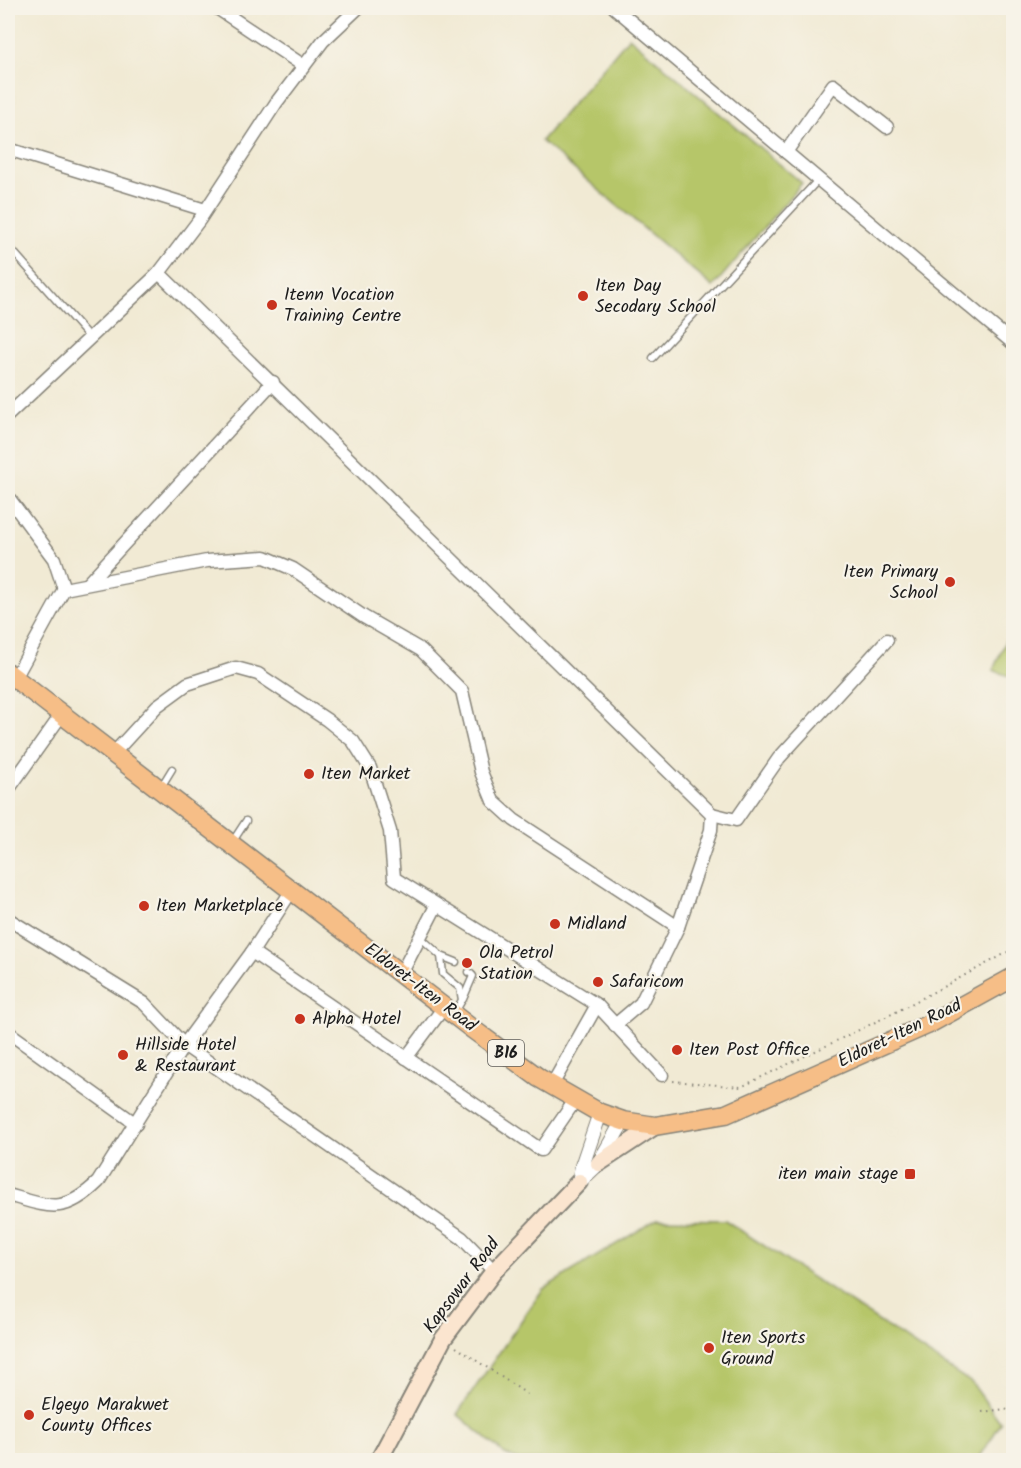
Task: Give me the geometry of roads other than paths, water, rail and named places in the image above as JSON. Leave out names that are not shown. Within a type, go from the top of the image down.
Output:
[{"type":"main road","name":"B16","points":[[11,676],[62,714]]},
{"type":"main road","name":"Eldoret-Iten Road","points":[[62,714],[401,974],[454,1007],[552,1085],[600,1113],[623,1121],[655,1126],[726,1114],[927,1025],[1014,977]]},
{"type":"main road","points":[[599,1163],[655,1126]]},
{"type":"main road","name":"Kapsowar Road","points":[[380,1461],[443,1339],[494,1271],[579,1182]]},
{"type":"street","points":[[217,8],[304,66]]},
{"type":"street","points":[[8,415],[159,273],[205,210],[276,103],[323,41],[358,8]]},
{"type":"street","points":[[615,8],[1014,344]]},
{"type":"street","points":[[786,152],[833,85],[887,127]]},
{"type":"street","points":[[8,149],[205,210]]},
{"type":"street","points":[[159,273],[273,382],[712,814],[736,820],[779,758],[887,640]]},
{"type":"street","points":[[88,584],[273,382]]},
{"type":"street","points":[[8,497],[54,558],[64,589]]},
{"type":"street","points":[[11,676],[64,589],[207,561],[265,557],[293,569],[364,617],[421,650],[462,691],[481,772],[493,801],[514,820],[678,927]]},
{"type":"street","points":[[113,754],[158,706],[187,684],[236,668],[258,674],[327,720],[353,741],[370,768],[387,821],[394,878],[597,1005],[662,1075]]},
{"type":"street","points":[[8,790],[62,714]]},
{"type":"street","points":[[615,1025],[641,1003],[678,927],[711,830],[712,814]]},
{"type":"street","points":[[8,1195],[55,1206],[68,1205],[81,1199],[98,1182],[184,1045],[252,952],[292,890]]},
{"type":"street","points":[[401,974],[436,906]]},
{"type":"street","points":[[8,919],[144,1003],[184,1045],[462,1238],[494,1271]]},
{"type":"street","points":[[252,952],[541,1150],[576,1099]]},
{"type":"street","points":[[552,1085],[597,1005]]},
{"type":"street","points":[[406,1058],[454,1007]]},
{"type":"street","points":[[8,1032],[136,1124]]},
{"type":"street","name":"Kapsowar Road","points":[[579,1182],[600,1113]]},
{"type":"street","name":"Kapsowar Road","points":[[579,1182],[599,1163],[623,1121]]},
{"type":"lane","points":[[653,358],[819,179]]},
{"type":"lane","points":[[10,248],[91,339]]},
{"type":"lane","points":[[159,790],[172,769]]},
{"type":"lane","points":[[231,844],[246,821]]},
{"type":"lane","points":[[420,937],[441,956],[456,962]]},
{"type":"lane","points":[[441,956],[443,974],[460,988],[454,1007]]},
{"type":"lane","points":[[454,1007],[473,976],[469,972]]},
{"type":"place","name":"Iten Day Secodary School","points":[[583,296]]},
{"type":"place","name":"Itenn Vocation Training Centre","points":[[272,305]]},
{"type":"place","name":"Iten Primary School","points":[[950,582]]},
{"type":"place","name":"Iten Market","points":[[309,774]]},
{"type":"place","name":"Iten Marketplace","points":[[144,906]]},
{"type":"place","name":"Midland","points":[[555,924]]},
{"type":"place","name":"Ola Petrol Station","points":[[467,963]]},
{"type":"place","name":"Safaricom","points":[[598,982]]},
{"type":"place","name":"Alpha Hotel","points":[[300,1019]]},
{"type":"place","name":"Iten Post Office","points":[[677,1050]]},
{"type":"place","name":"Hillside Hotel & Restaurant","points":[[123,1055]]},
{"type":"place","name":"iten main stage","points":[[910,1174]]},
{"type":"place","name":"Iten Sports Ground","points":[[709,1348]]},
{"type":"place","name":"Elgeyo Marakwet County Offices","points":[[29,1415]]}]
